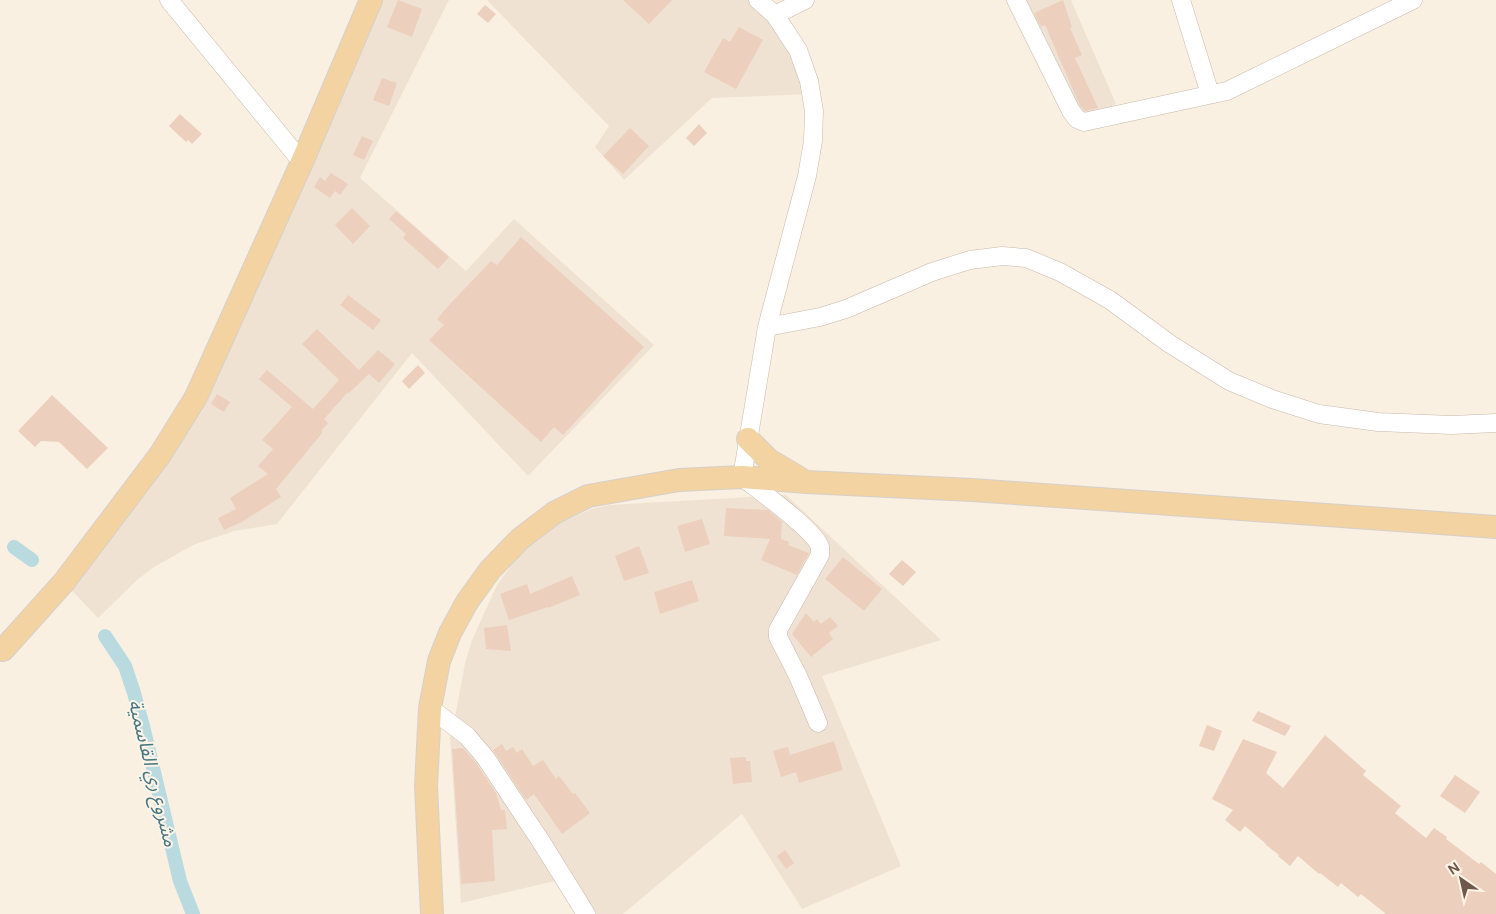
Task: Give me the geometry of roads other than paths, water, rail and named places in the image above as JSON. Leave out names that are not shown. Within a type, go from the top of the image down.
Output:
[{"type":"main road","points":[[3,650],[64,582],[160,455],[196,397],[302,162],[371,0]]},
{"type":"main road","points":[[748,439],[769,460],[806,482]]},
{"type":"main road","points":[[432,914],[426,786],[430,708],[439,661],[450,633],[467,602],[490,570],[520,539],[554,512],[588,496],[679,480],[742,476],[806,482],[972,490],[1496,527]]},
{"type":"street","points":[[169,0],[302,162]]},
{"type":"street","points":[[758,0],[775,15],[798,50],[809,81],[814,111],[813,141],[807,176],[767,327],[742,476],[786,511],[816,539],[820,548],[820,554],[778,630],[778,637],[798,676],[818,723]]},
{"type":"street","points":[[775,15],[805,0]]},
{"type":"street","points":[[1016,0],[1076,119],[1084,122],[1227,91],[1413,0]]},
{"type":"street","points":[[1181,0],[1210,94]]},
{"type":"street","points":[[767,327],[820,317],[846,309],[932,272],[970,260],[1002,256],[1026,258],[1060,272],[1110,300],[1170,344],[1229,381],[1272,399],[1319,414],[1378,422],[1452,425],[1496,423]]},
{"type":"street","points":[[430,708],[467,736],[485,757],[586,914]]},
{"type":"waterway","name":"مشروع ري القاسمية","points":[[14,547],[32,560]]},
{"type":"waterway","name":"مشروع ري القاسمية","points":[[105,636],[125,666],[134,693],[180,881],[193,914]]}]
